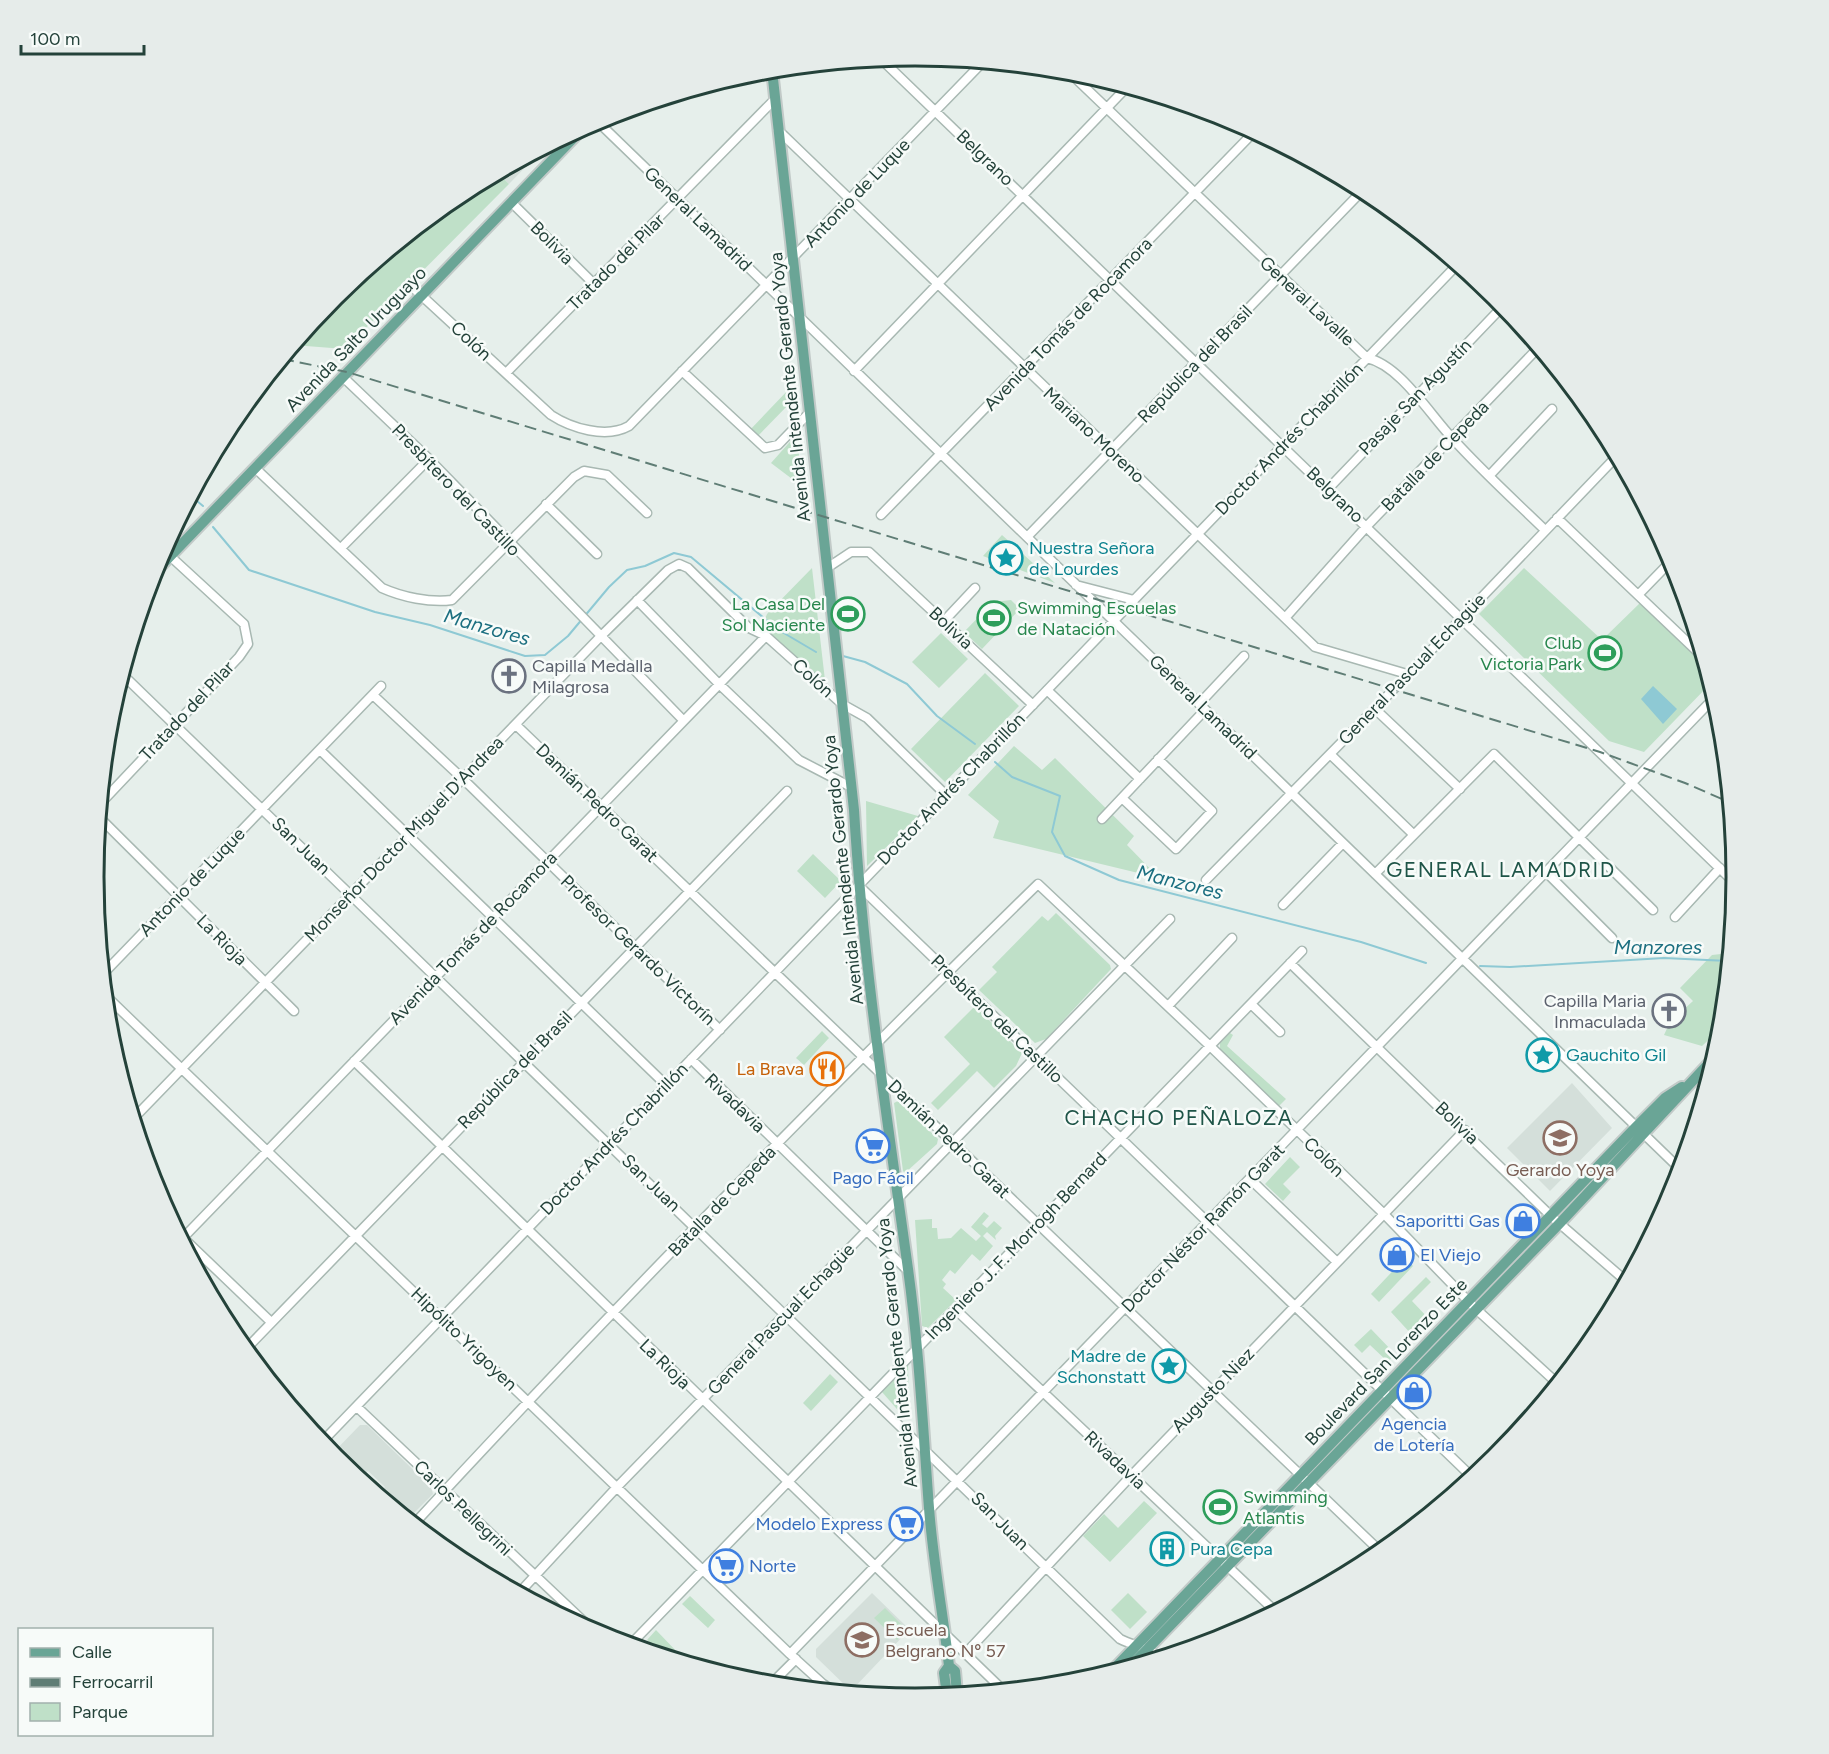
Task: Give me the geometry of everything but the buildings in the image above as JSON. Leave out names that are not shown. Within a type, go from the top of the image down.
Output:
[{"type":"main road","name":"Avenida Intendente Gerardo Yoya","points":[[772,79],[851,787],[858,885],[897,1200],[908,1270],[926,1449],[929,1510],[949,1666],[955,1671],[956,1686]]},
{"type":"main road","name":"Avenida Salto Uruguayo","points":[[170,556],[566,145]]},
{"type":"main road","name":"Boulevard San Lorenzo Este","points":[[1304,1479],[1381,1389],[1472,1304],[1556,1220],[1639,1131],[1702,1070]]},
{"type":"main road","name":"Boulevard San Lorenzo Este","points":[[1122,1660],[1304,1479],[1391,1396],[1472,1304]]},
{"type":"main road","name":"Boulevard San Lorenzo Este","points":[[1142,1655],[1223,1561]]},
{"type":"main road","name":"Avenida Intendente Gerardo Yoya","points":[[946,1687],[944,1672],[949,1666]]},
{"type":"street","name":"Belgrano","points":[[889,67],[1726,873]]},
{"type":"street","name":"Antonio de Luque","points":[[629,426],[976,69]]},
{"type":"street","name":"General Lavalle","points":[[1081,84],[1367,358],[1380,361],[1416,395],[1452,438],[1545,531]]},
{"type":"street","points":[[854,371],[1121,93]]},
{"type":"street","name":"Tratado del Pilar","points":[[506,373],[775,99]]},
{"type":"street","name":"General Lamadrid","points":[[604,128],[1673,1163]]},
{"type":"street","name":"Mariano Moreno","points":[[778,130],[1315,647],[1407,674]]},
{"type":"street","name":"Avenida Tomás de Rocamora","points":[[881,515],[1025,370],[1248,138]]},
{"type":"street","name":"República del Brasil","points":[[1027,537],[1356,197]]},
{"type":"street","name":"Bolivia","points":[[511,202],[594,284]]},
{"type":"street","name":"Doctor Andrés Chabrillón","points":[[328,1436],[526,1228],[610,1144],[1452,270]]},
{"type":"street","name":"Colón","points":[[409,284],[562,422],[600,432],[622,430],[629,426]]},
{"type":"street","name":"Pasaje San Agustín","points":[[1328,489],[1496,313]]},
{"type":"street","name":"Batalla de Cepeda","points":[[1285,618],[1367,526],[1533,353]]},
{"type":"street","points":[[682,371],[765,448],[778,445],[809,412]]},
{"type":"street","name":"Presbítero del Castillo","points":[[343,377],[429,459],[600,637]]},
{"type":"street","points":[[1489,476],[1552,409]]},
{"type":"street","points":[[341,548],[429,459]]},
{"type":"street","name":"General Pascual Echagüe","points":[[1206,880],[1375,709],[1611,462]]},
{"type":"street","points":[[255,468],[388,591],[441,602],[452,600],[507,542],[574,477],[584,471],[593,470],[607,475],[647,513]]},
{"type":"street","points":[[546,504],[597,554]]},
{"type":"street","points":[[1557,518],[1691,645]]},
{"type":"street","name":"Bolivia","points":[[827,568],[851,552],[869,552],[1033,705]]},
{"type":"street","name":"Tratado del Pilar","points":[[108,796],[248,644],[244,624],[170,556]]},
{"type":"street","name":"Colón","points":[[679,564],[688,568],[749,628],[766,636],[842,704],[867,718],[946,795]]},
{"type":"street","name":"Monseñor Doctor Miguel D'Andrea","points":[[139,1113],[264,981],[351,895],[600,637],[668,570],[679,564]]},
{"type":"street","points":[[1639,594],[1665,568]]},
{"type":"street","points":[[1076,585],[1134,600]]},
{"type":"street","points":[[944,621],[975,588]]},
{"type":"street","points":[[637,600],[719,684],[799,760],[851,787]]},
{"type":"street","name":"Avenida Tomás de Rocamora","points":[[185,1233],[766,636]]},
{"type":"street","points":[[600,637],[683,720]]},
{"type":"street","points":[[1102,819],[1158,759],[1244,656]]},
{"type":"street","name":"San Juan","points":[[128,680],[1120,1639],[1135,1647]]},
{"type":"street","name":"Antonio de Luque","points":[[109,967],[374,696],[381,686]]},
{"type":"street","points":[[1047,690],[1140,778]]},
{"type":"street","name":"Profesor Gerardo Victorín","points":[[374,696],[463,779],[720,1030]]},
{"type":"street","name":"Doctor Néstor Ramón Garat","points":[[778,1676],[793,1656],[929,1510],[1707,705]]},
{"type":"street","points":[[1375,709],[1460,789]]},
{"type":"street","name":"Damián Pedro Garat","points":[[516,725],[1373,1545]]},
{"type":"street","points":[[320,750],[666,1085]]},
{"type":"street","points":[[1330,754],[1413,834]]},
{"type":"street","points":[[1375,874],[1494,754],[1653,910]]},
{"type":"street","points":[[1122,798],[1176,849],[1212,811],[1158,759]]},
{"type":"street","name":"República del Brasil","points":[[251,1343],[442,1144],[787,791]]},
{"type":"street","name":"La Rioja","points":[[105,823],[294,1011]]},
{"type":"street","points":[[1283,905],[1343,843]]},
{"type":"street","points":[[1675,917],[1720,868]]},
{"type":"street","points":[[1546,872],[1612,938]]},
{"type":"street","name":"Colón","points":[[1038,884],[1210,1046],[1384,1214],[1472,1304],[1552,1378]]},
{"type":"street","name":"Batalla de Cepeda","points":[[419,1519],[528,1400],[862,1056],[1038,884]]},
{"type":"street","name":"Presbítero del Castillo","points":[[858,885],[1294,1306],[1391,1396],[1466,1471]]},
{"type":"street","name":"General Pascual Echagüe","points":[[524,1587],[618,1486],[1170,919]]},
{"type":"street","points":[[1168,1006],[1232,938]]},
{"type":"street","name":"Ingeniero J. F. Morrogh Bernard","points":[[636,1638],[1302,951]]},
{"type":"street","name":"Bolivia","points":[[1290,963],[1556,1220],[1621,1276]]},
{"type":"street","name":"Hipólito Yrigoyen","points":[[113,1003],[618,1486],[819,1682]]},
{"type":"street","points":[[1251,1004],[1280,1032]]},
{"type":"street","name":"Rivadavia","points":[[691,1059],[908,1270]]},
{"type":"street","name":"La Rioja","points":[[354,1061],[996,1683]]},
{"type":"street","name":"Augusto Niez","points":[[965,1654],[1131,1476],[1464,1130]]},
{"type":"street","points":[[1250,1179],[1337,1262]]},
{"type":"street","points":[[194,1250],[271,1322]]},
{"type":"street","name":"Rivadavia","points":[[956,1309],[1269,1606]]},
{"type":"street","name":"Carlos Pellegrini","points":[[357,1407],[574,1612]]},
{"type":"street","points":[[1135,1647],[1149,1648],[1153,1652]]},
{"type":"shaded area","points":[[527,165],[509,184],[503,178]]},
{"type":"shaded area","name":"Gerardo Yoya","points":[[1572,1083],[1612,1128],[1550,1191],[1507,1148]]},
{"type":"shaded area","points":[[360,1425],[367,1425],[431,1487],[433,1494],[413,1514],[383,1489],[385,1487],[368,1471],[366,1473],[338,1447]]},
{"type":"shaded area","name":"Escuela Belgrano Nº 57","points":[[872,1593],[907,1627],[907,1632],[856,1686],[844,1684],[816,1657],[816,1649]]},
{"type":"green space","points":[[503,178],[509,184],[345,349],[302,346],[380,267],[464,203]]},
{"type":"green space","points":[[790,388],[791,402],[756,438],[749,431]]},
{"type":"green space","points":[[796,435],[804,488],[771,463]]},
{"type":"green space","points":[[1002,535],[1055,583],[983,556]]},
{"type":"green space","points":[[812,568],[826,689],[761,629],[767,614]]},
{"type":"green space","name":"Club Victoria Park","points":[[1524,568],[1602,640],[1641,602],[1694,655],[1703,691],[1644,752],[1609,741],[1479,614]]},
{"type":"green space","name":"Swimming Escuelas de Natación","points":[[1011,600],[1020,609],[982,649],[964,632],[993,602]]},
{"type":"green space","points":[[941,633],[968,659],[939,688],[912,662]]},
{"type":"green space","points":[[985,673],[1019,706],[945,782],[911,749]]},
{"type":"green space","points":[[1014,746],[1042,770],[1055,758],[1134,836],[1127,845],[1159,878],[993,838],[999,821],[968,795]]},
{"type":"green space","points":[[866,801],[918,816],[867,866]]},
{"type":"green space","points":[[813,854],[841,881],[825,898],[797,871]]},
{"type":"green space","points":[[1056,913],[1110,965],[1111,969],[1046,1039],[1035,1043],[979,990],[997,972],[992,967],[1042,916],[1048,921]]},
{"type":"green space","points":[[1722,954],[1709,1039],[1702,1046],[1664,1035],[1670,1022],[1693,1001],[1680,988],[1712,955]]},
{"type":"green space","points":[[975,1006],[1022,1053],[1016,1066],[994,1088],[977,1071],[938,1110],[931,1103],[970,1064],[944,1037]]},
{"type":"green space","points":[[822,1031],[829,1038],[804,1065],[796,1058]]},
{"type":"green space","points":[[1230,1033],[1233,1035],[1227,1046],[1286,1099],[1278,1107],[1220,1050],[1220,1043]]},
{"type":"green space","points":[[898,1101],[938,1139],[937,1144],[905,1173],[894,1103]]},
{"type":"green space","points":[[1290,1157],[1300,1167],[1283,1184],[1291,1192],[1283,1201],[1265,1184]]},
{"type":"green space","points":[[984,1212],[989,1216],[982,1224],[987,1228],[994,1221],[1002,1228],[995,1236],[996,1240],[987,1232],[983,1236],[993,1246],[980,1261],[972,1254],[955,1274],[950,1270],[942,1280],[946,1284],[943,1288],[956,1300],[928,1328],[922,1326],[915,1220],[932,1219],[932,1228],[937,1228],[938,1239],[951,1238],[961,1228],[976,1241],[981,1236],[971,1227]]},
{"type":"green space","points":[[1405,1258],[1413,1266],[1379,1302],[1371,1294]]},
{"type":"green space","points":[[1426,1277],[1431,1282],[1412,1301],[1430,1320],[1413,1336],[1391,1312]]},
{"type":"green space","points":[[1371,1329],[1395,1354],[1388,1362],[1370,1345],[1362,1353],[1354,1345]]},
{"type":"green space","points":[[908,1364],[909,1412],[903,1416],[882,1392],[883,1388]]},
{"type":"green space","points":[[830,1374],[838,1382],[811,1411],[803,1403]]},
{"type":"green space","points":[[1144,1501],[1157,1513],[1110,1562],[1083,1536],[1104,1514],[1118,1528]]},
{"type":"green space","points":[[1128,1593],[1147,1612],[1130,1629],[1111,1610]]},
{"type":"green space","points":[[690,1596],[715,1620],[708,1628],[682,1604]]},
{"type":"green space","points":[[885,1608],[907,1630],[897,1640],[874,1618]]},
{"type":"green space","points":[[656,1630],[677,1652],[651,1644],[647,1640]]},
{"type":"water","points":[[1653,686],[1677,709],[1663,724],[1641,699]]},
{"type":"waterway","name":"Manzores","points":[[196,500],[203,506]]},
{"type":"waterway","name":"Manzores","points":[[213,527],[249,570],[375,612],[430,625],[525,656],[545,655],[568,636],[609,587],[627,570],[645,566],[674,553],[691,557],[777,629],[816,652]]},
{"type":"waterway","name":"Manzores","points":[[843,656],[865,662],[907,684],[937,716],[975,744]]},
{"type":"waterway","name":"Manzores","points":[[995,762],[1012,777],[1060,796],[1052,832],[1065,856],[1119,880],[1361,942],[1426,963]]},
{"type":"waterway","name":"Manzores","points":[[1480,966],[1510,967],[1664,958],[1721,961]]},
{"type":"railway","points":[[290,361],[347,372],[1600,752],[1722,799]]},
{"type":"place","name":"Nuestra Señora de Lourdes","points":[[1006,558]]},
{"type":"place","name":"La Casa Del Sol Naciente","points":[[848,614]]},
{"type":"place","name":"Swimming Escuelas de Natación","points":[[994,618]]},
{"type":"place","name":"Club Victoria Park","points":[[1605,653]]},
{"type":"place","name":"Capilla Medalla Milagrosa","points":[[509,676]]},
{"type":"place","name":"Capilla Maria Inmaculada","points":[[1669,1011]]},
{"type":"place","name":"Gauchito Gil","points":[[1543,1055]]},
{"type":"place","name":"La Brava","points":[[827,1069]]},
{"type":"place","name":"Gerardo Yoya","points":[[1560,1138]]},
{"type":"place","name":"Pago Fácil","points":[[873,1146]]},
{"type":"place","name":"Saporitti Gas","points":[[1523,1221]]},
{"type":"place","name":"El Viejo","points":[[1397,1255]]},
{"type":"place","name":"Madre de Schonstatt","points":[[1169,1366]]},
{"type":"place","name":"Agencia de Lotería","points":[[1414,1392]]},
{"type":"place","name":"Swimming Atlantis","points":[[1220,1507]]},
{"type":"place","name":"Modelo Express","points":[[906,1524]]},
{"type":"place","name":"Pura Cepa","points":[[1167,1549]]},
{"type":"place","name":"Norte","points":[[726,1566]]},
{"type":"place","name":"Escuela Belgrano Nº 57","points":[[862,1640]]},
{"type":"district","name":"GENERAL LAMADRID","points":[[1501,869]]},
{"type":"district","name":"CHACHO PEÑALOZA","points":[[1179,1117]]}]
